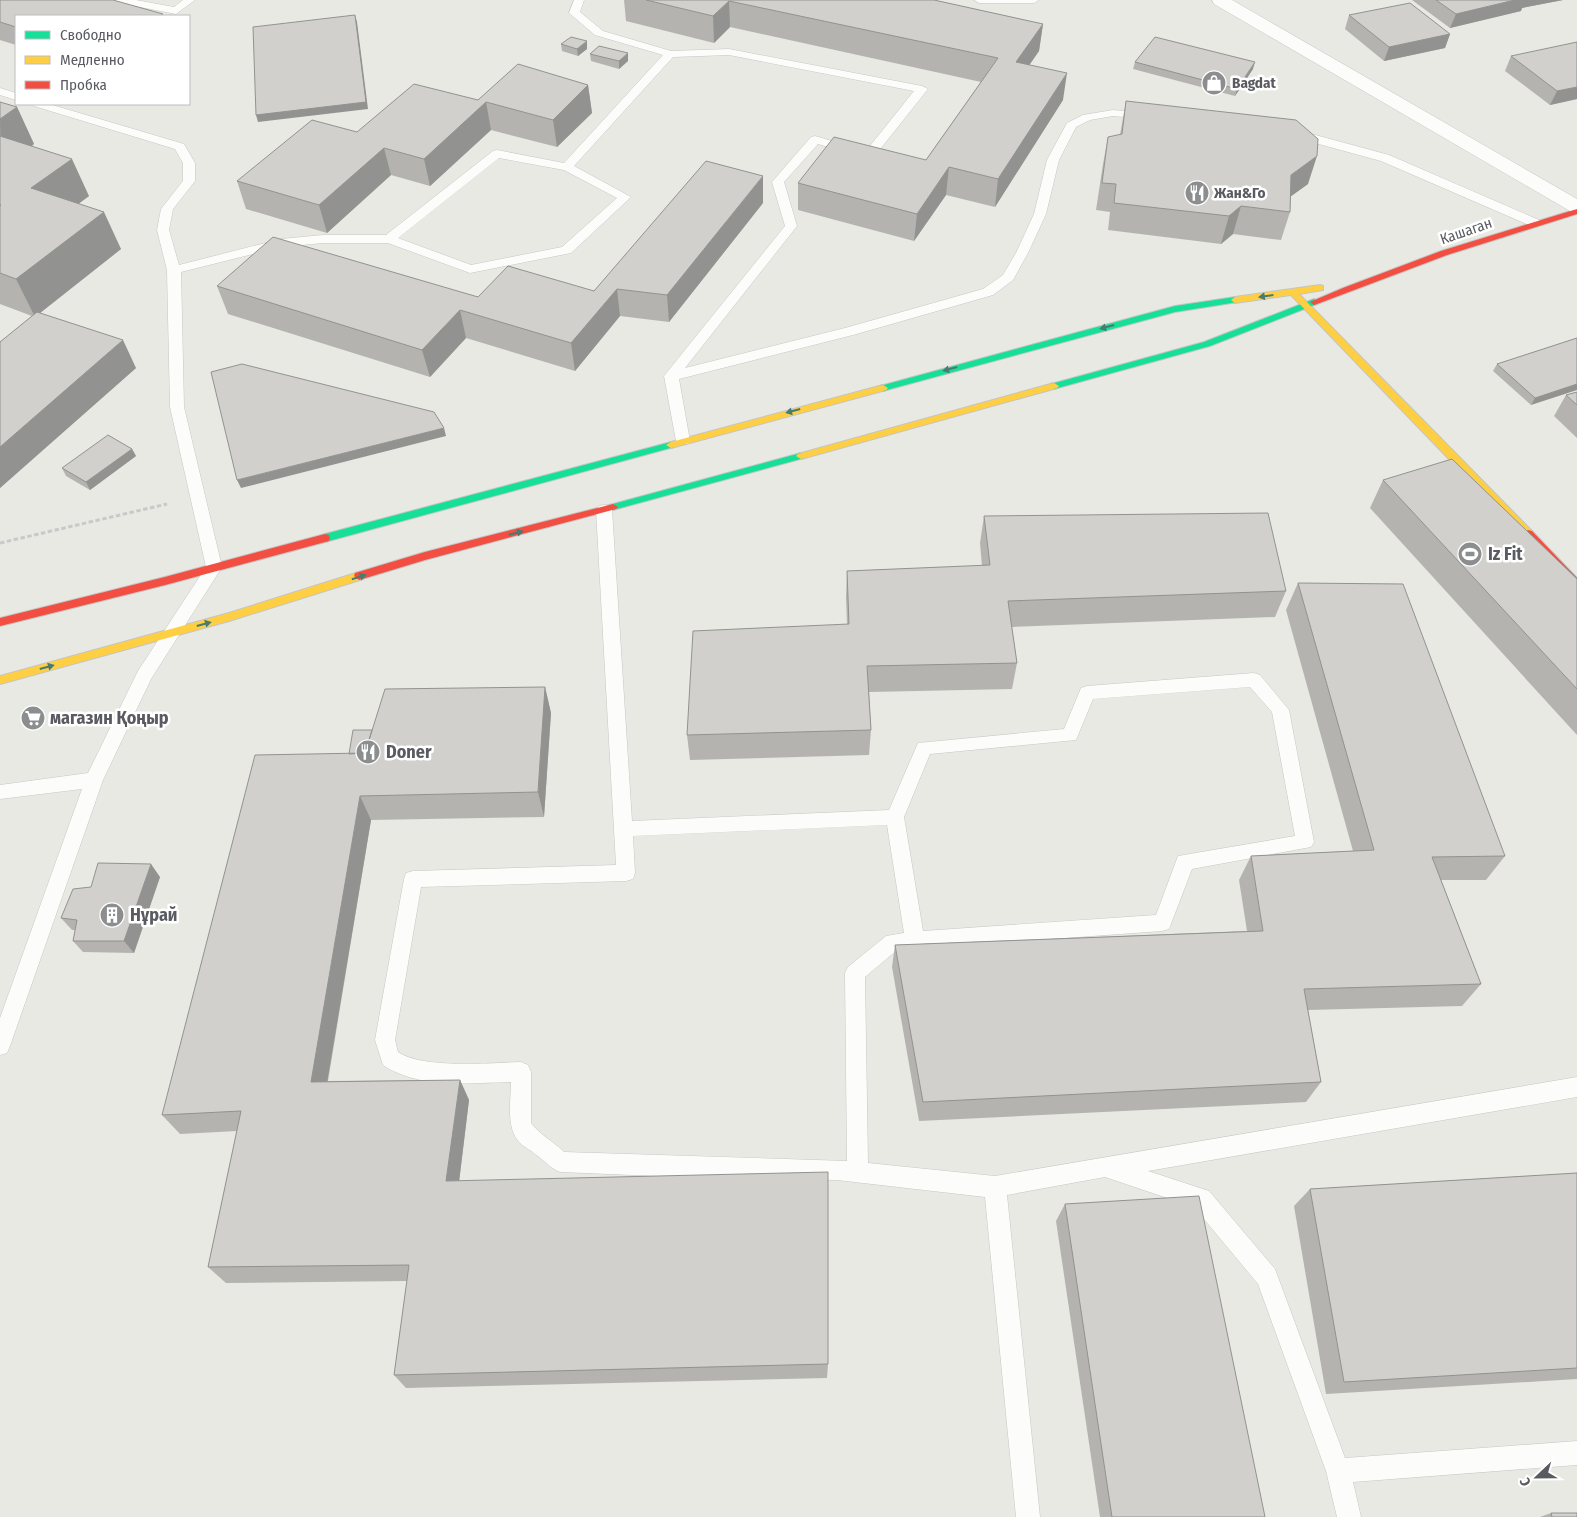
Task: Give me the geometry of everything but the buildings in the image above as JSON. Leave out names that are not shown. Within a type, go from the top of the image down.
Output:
[{"type":"street","points":[[1220,0],[1577,207]]},
{"type":"street","name":"Кашаган","points":[[1366,281],[1534,223],[1577,211]]},
{"type":"street","points":[[0,622],[214,567],[1175,309],[1366,281]]},
{"type":"street","points":[[0,680],[171,633],[425,556],[604,510],[1207,344],[1366,281]]},
{"type":"street","points":[[1294,292],[1577,584]]},
{"type":"lane","points":[[119,0],[176,11],[190,0]]},
{"type":"lane","points":[[579,0],[574,14],[600,33],[670,54],[730,52],[922,89],[869,155],[815,140],[778,182],[791,226],[671,376],[684,441]]},
{"type":"lane","points":[[979,0],[1034,0]]},
{"type":"lane","points":[[567,167],[670,54]]},
{"type":"lane","points":[[0,91],[15,97]]},
{"type":"lane","points":[[0,1046],[94,780],[144,676],[214,567],[177,407],[174,270],[163,230],[167,209],[189,181],[190,163],[180,148],[41,105]]},
{"type":"lane","points":[[671,376],[848,332],[988,292],[1008,277],[1022,253],[1040,214],[1053,160],[1071,124],[1087,117],[1113,113],[1162,118]]},
{"type":"lane","points":[[1281,130],[1385,158],[1534,223]]},
{"type":"lane","points":[[174,270],[281,243],[323,239],[389,239],[470,269],[566,250],[625,197],[567,167],[497,154],[389,239]]},
{"type":"lane","points":[[604,510],[626,873],[413,879],[385,1040],[390,1058],[402,1067],[423,1071],[521,1072],[521,1125],[528,1137],[544,1147],[560,1162],[705,1168],[837,1170],[994,1187],[1577,1087]]},
{"type":"lane","points":[[858,1172],[855,973],[893,942],[914,941],[1162,923],[1184,862],[1305,842],[1280,710],[1254,680],[1087,693],[1070,735],[924,748],[895,818],[914,941]]},
{"type":"lane","points":[[0,792],[94,780]]},
{"type":"lane","points":[[622,829],[895,818]]},
{"type":"lane","points":[[1105,1167],[1201,1199],[1267,1277],[1338,1471],[1349,1517]]},
{"type":"lane","points":[[994,1187],[1028,1517]]},
{"type":"lane","points":[[1338,1471],[1577,1453]]},
{"type":"path","points":[[0,543],[198,497]]},
{"type":"traffic: fast","points":[[883,388],[1175,309],[1235,300]]},
{"type":"traffic: fast","points":[[1054,386],[1207,344],[1314,302]]},
{"type":"traffic: fast","points":[[325,538],[671,445]]},
{"type":"traffic: fast","points":[[613,507],[801,456]]},
{"type":"traffic: slow","points":[[1235,300],[1320,288]]},
{"type":"traffic: slow","points":[[1294,293],[1528,534]]},
{"type":"traffic: slow","points":[[801,456],[1054,386]]},
{"type":"traffic: slow","points":[[671,445],[883,388]]},
{"type":"traffic: slow","points":[[0,680],[229,617],[359,576]]},
{"type":"traffic: jam","points":[[1314,302],[1444,253],[1577,211]]},
{"type":"traffic: jam","points":[[359,576],[425,556],[613,507]]},
{"type":"traffic: jam","points":[[1528,534],[1577,584]]},
{"type":"traffic: jam","points":[[0,622],[165,581],[325,538]]},
{"type":"place","name":"Bagdat","points":[[1214,83]]},
{"type":"place","name":"Жан&Го","points":[[1197,193]]},
{"type":"place","name":"Iz Fit","points":[[1470,554]]},
{"type":"place","name":"магазин Қоңыр","points":[[33,718]]},
{"type":"place","name":"Doner","points":[[368,752]]},
{"type":"place","name":"Нұрай","points":[[112,915]]}]
